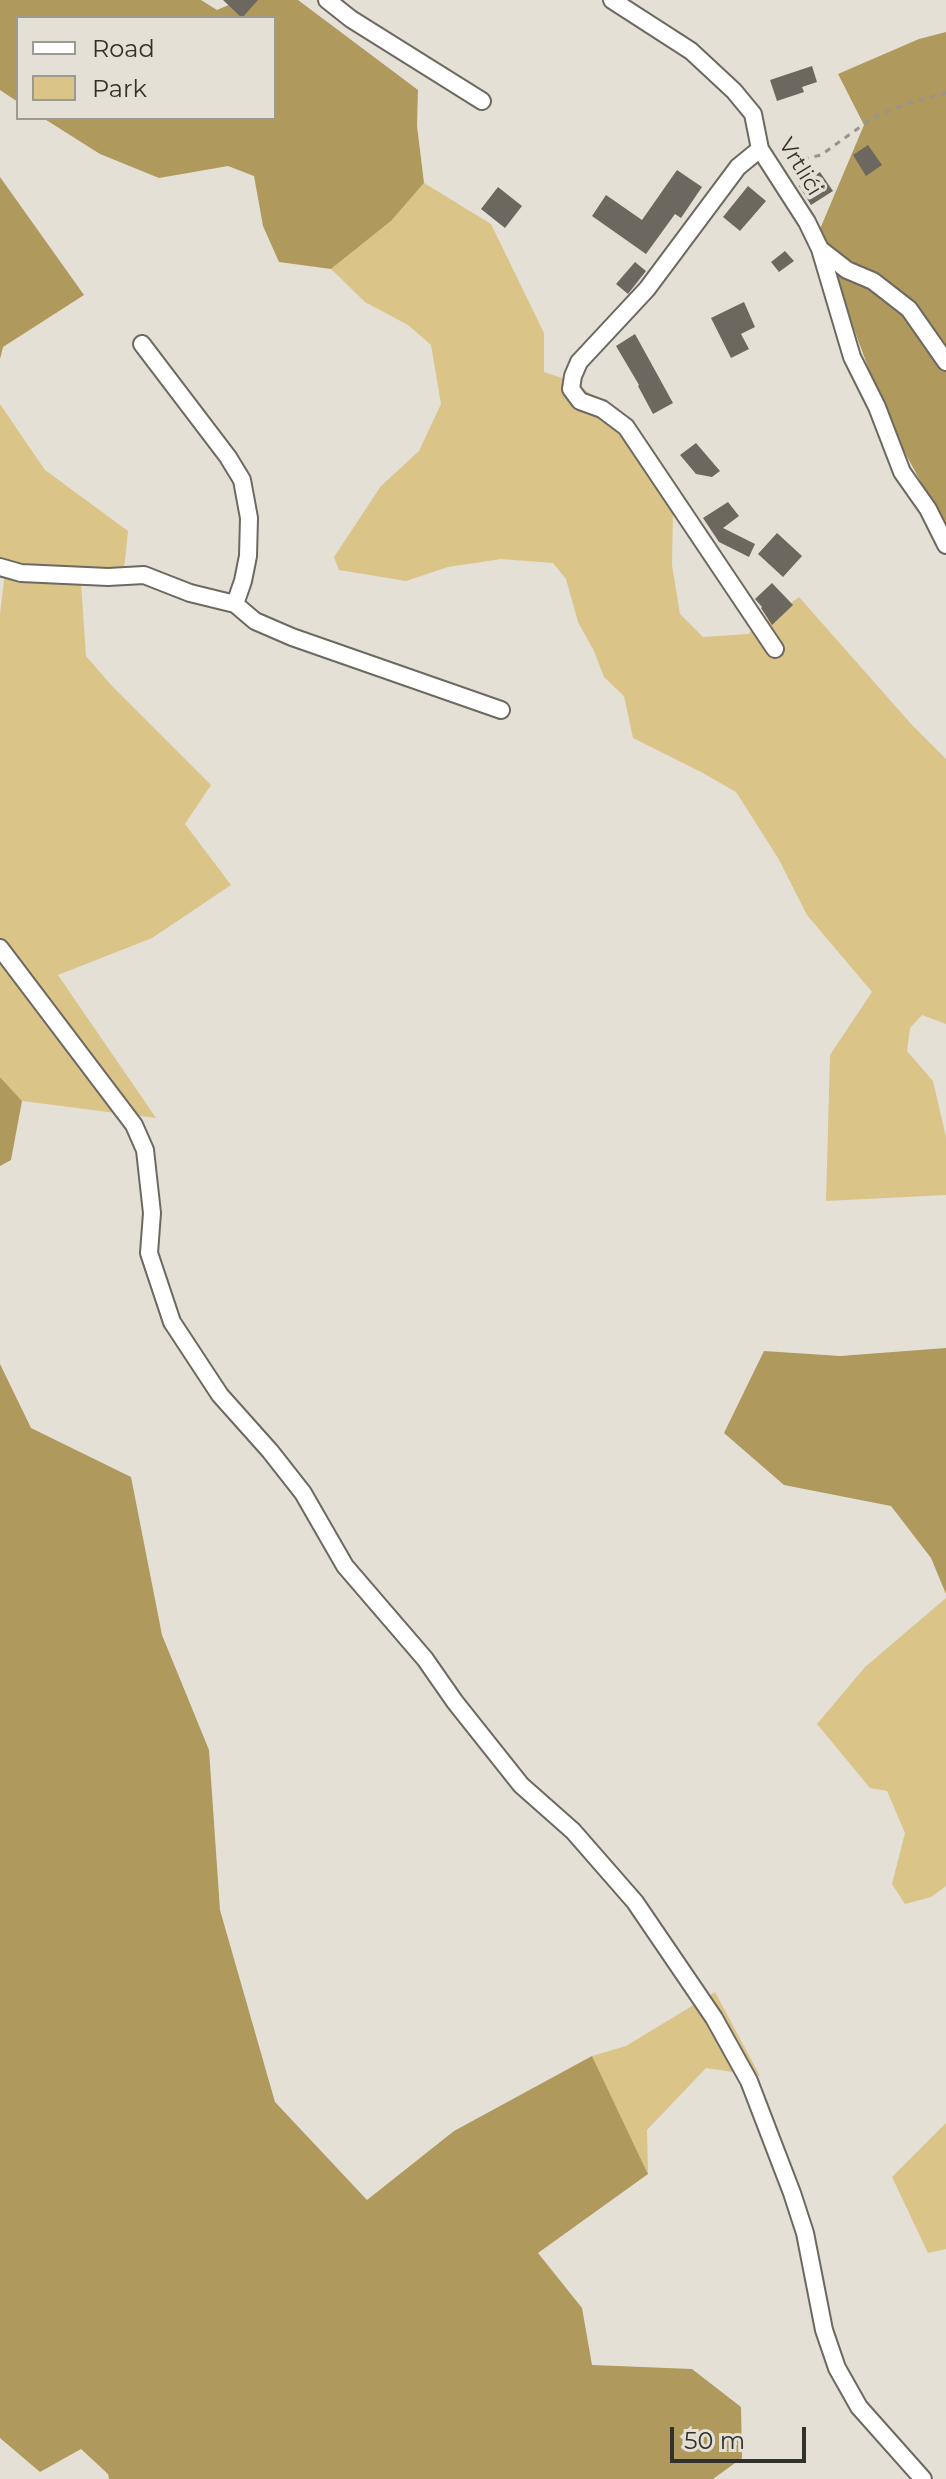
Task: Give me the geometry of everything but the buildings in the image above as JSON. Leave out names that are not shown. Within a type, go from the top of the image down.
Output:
[{"type":"street","points":[[327,0],[351,19],[482,101]]},
{"type":"street","name":"Vrtlići","points":[[612,0],[691,51],[734,91],[753,114],[760,149],[807,222],[820,249],[847,270],[873,281],[909,309],[946,362]]},
{"type":"street","points":[[760,149],[738,167],[647,289],[579,362],[571,389],[580,401],[602,409],[626,427],[775,649]]},
{"type":"street","points":[[820,249],[852,357],[877,407],[902,472],[928,509],[946,545]]},
{"type":"street","points":[[142,344],[242,480],[249,518],[248,556],[235,604]]},
{"type":"street","points":[[0,567],[21,573],[108,577],[144,575],[190,593],[235,604],[255,621],[292,637],[501,710]]},
{"type":"street","points":[[0,948],[134,1125],[145,1150],[152,1213],[149,1253],[172,1322],[220,1395],[295,1483],[345,1566],[425,1659],[521,1785],[573,1831],[635,1902],[714,2018],[749,2081],[792,2193],[805,2233],[824,2330],[837,2368],[859,2407],[923,2479]]},
{"type":"path","points":[[772,167],[821,155],[874,117],[946,93]]},
{"type":"green space","points":[[424,183],[491,224],[544,333],[544,372],[574,382],[609,407],[673,511],[672,565],[680,614],[703,637],[748,634],[799,597],[946,759],[946,1024],[922,1015],[910,1028],[907,1051],[933,1081],[946,1137],[946,1195],[826,1201],[830,1055],[872,992],[807,915],[778,858],[736,792],[633,738],[624,696],[604,677],[578,622],[566,579],[553,563],[501,559],[448,567],[406,581],[339,570],[334,557],[381,486],[419,451],[441,404],[431,345],[408,325],[365,302],[331,269],[391,221]]},
{"type":"green space","points":[[0,404],[45,470],[128,531],[124,570],[81,583],[86,656],[211,785],[185,824],[231,885],[152,938],[58,975],[156,1118],[22,1101],[0,1077],[0,614],[6,564],[0,562]]},
{"type":"green space","points":[[946,1598],[946,1886],[931,1897],[905,1904],[892,1884],[905,1833],[887,1791],[870,1788],[817,1724],[865,1667]]},
{"type":"green space","points":[[715,1992],[760,2076],[706,2068],[647,2130],[648,2174],[592,2056],[626,2046]]},
{"type":"green space","points":[[946,2123],[946,2249],[928,2253],[892,2177]]},
{"type":"shaded area","points":[[0,0],[201,0],[217,10],[240,0],[298,0],[418,90],[417,126],[424,183],[391,221],[331,269],[279,262],[263,226],[254,176],[228,166],[159,178],[100,154],[46,120],[276,120],[276,16],[16,16],[16,101],[0,90]]},
{"type":"shaded area","points":[[946,32],[946,528],[904,451],[817,236],[864,125],[838,74],[919,39]]},
{"type":"shaded area","points":[[0,177],[84,295],[3,347],[0,359]]},
{"type":"shaded area","points":[[0,1077],[22,1101],[11,1160],[0,1166]]},
{"type":"shaded area","points":[[946,1348],[946,1594],[931,1558],[891,1506],[784,1485],[724,1433],[764,1351],[840,1356]]},
{"type":"shaded area","points":[[0,1364],[31,1428],[131,1477],[162,1635],[209,1750],[220,1910],[275,2102],[367,2200],[454,2131],[592,2056],[648,2174],[538,2253],[582,2308],[592,2365],[692,2369],[741,2407],[742,2458],[713,2479],[109,2479],[108,2474],[81,2449],[40,2472],[0,2438]]}]
